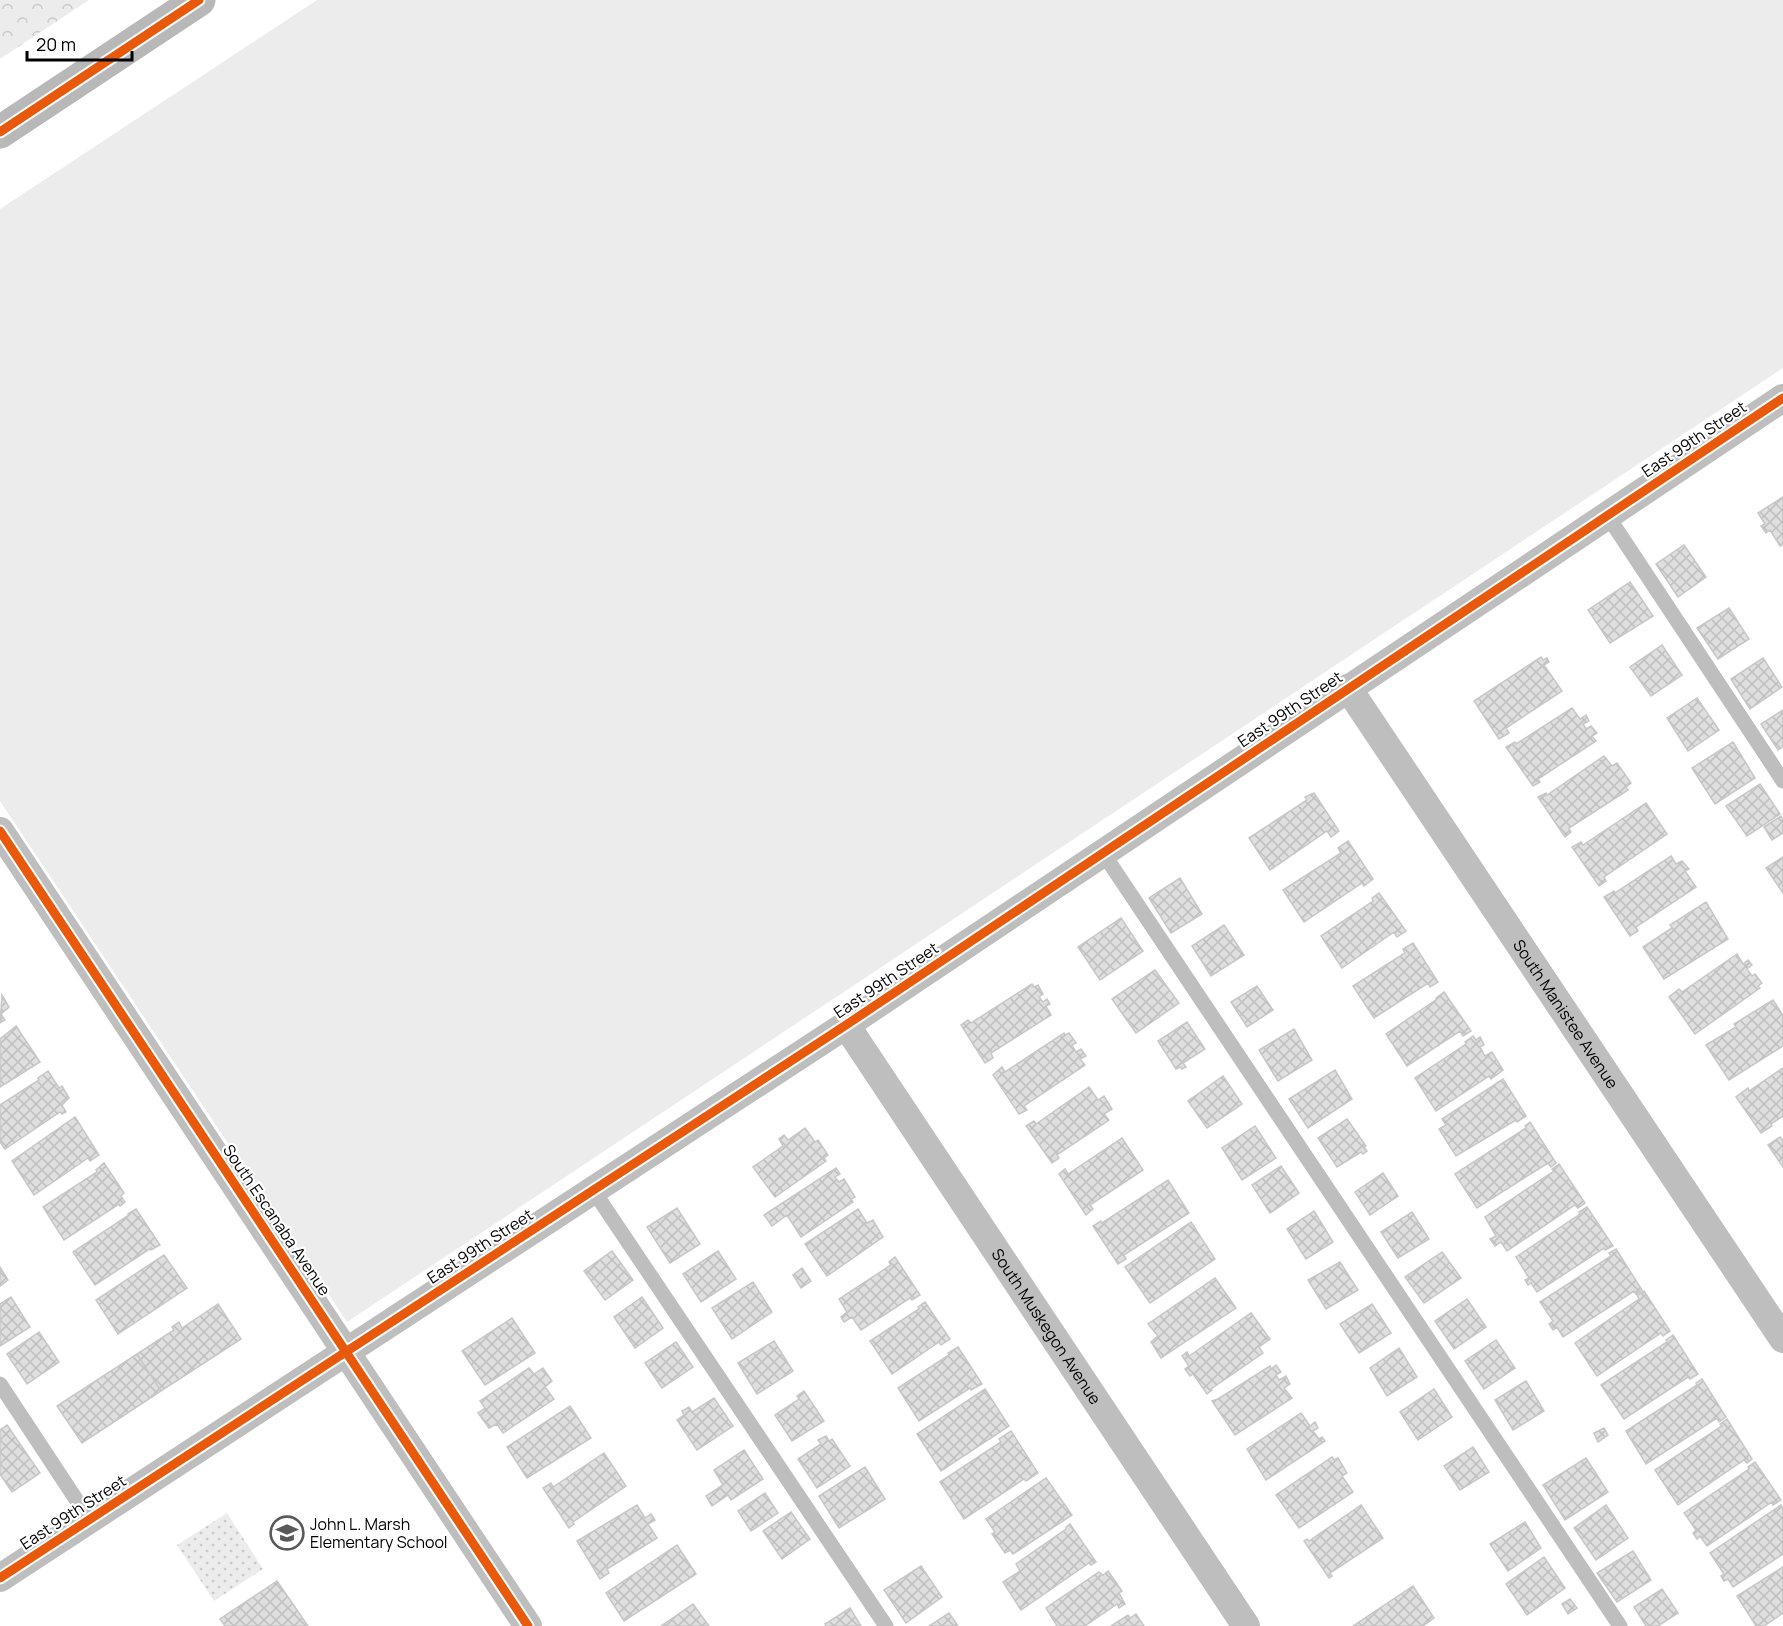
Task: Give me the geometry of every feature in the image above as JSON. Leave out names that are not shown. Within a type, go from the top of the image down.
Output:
[{"type":"main road","points":[[0,132],[179,6]]},
{"type":"street","name":"East 99th Street","points":[[0,1578],[846,1025],[1783,398]]},
{"type":"street","name":"South Manistee Avenue","points":[[1348,688],[1783,1339]]},
{"type":"street","name":"South Escanaba Avenue","points":[[0,831],[528,1626]]},
{"type":"street","name":"South Muskegon Avenue","points":[[846,1025],[1246,1626]]},
{"type":"lane","points":[[1607,515],[1783,781]]},
{"type":"lane","points":[[1103,853],[1620,1626]]},
{"type":"lane","points":[[592,1190],[886,1626]]},
{"type":"lane","points":[[0,1384],[89,1519]]},
{"type":"green space","points":[[0,0],[89,0],[0,59]]},
{"type":"green space","points":[[317,0],[1783,0],[1783,368],[347,1322],[0,801],[0,209]]},
{"type":"green space","points":[[227,1513],[263,1569],[214,1601],[177,1545]]},
{"type":"building","points":[[1783,497],[1783,544],[1780,546],[1770,530],[1766,533],[1761,526],[1765,524],[1758,513]]},
{"type":"building","points":[[1684,545],[1706,577],[1678,597],[1656,564]]},
{"type":"building","points":[[1630,582],[1653,616],[1610,643],[1588,610]]},
{"type":"building","points":[[1729,608],[1749,639],[1718,659],[1697,628]]},
{"type":"building","points":[[1662,645],[1682,675],[1651,696],[1630,667]]},
{"type":"building","points":[[1541,657],[1543,660],[1547,658],[1549,662],[1544,665],[1562,691],[1506,728],[1509,733],[1499,739],[1474,701]]},
{"type":"building","points":[[1763,658],[1782,687],[1750,709],[1731,679]]},
{"type":"building","points":[[1697,698],[1719,730],[1688,751],[1667,718]]},
{"type":"building","points":[[1572,708],[1580,719],[1586,715],[1589,721],[1583,724],[1586,729],[1591,726],[1597,733],[1592,736],[1596,741],[1538,779],[1540,782],[1533,786],[1506,747],[1515,742],[1516,744]]},
{"type":"building","points":[[1783,710],[1783,747],[1778,750],[1761,724]]},
{"type":"building","points":[[1733,742],[1755,778],[1715,804],[1692,768]]},
{"type":"building","points":[[1604,756],[1612,766],[1617,763],[1631,783],[1626,787],[1628,790],[1569,828],[1571,832],[1565,837],[1538,797],[1546,793],[1547,795]]},
{"type":"building","points":[[1760,784],[1780,814],[1747,836],[1726,806]]},
{"type":"building","points":[[1314,793],[1339,831],[1331,837],[1327,831],[1270,870],[1249,838],[1307,800],[1305,797]]},
{"type":"building","points":[[1646,803],[1667,834],[1604,877],[1606,881],[1599,886],[1572,847],[1581,842],[1583,845]]},
{"type":"building","points":[[1781,816],[1783,833],[1772,840],[1764,827]]},
{"type":"building","points":[[1348,841],[1373,879],[1364,886],[1362,883],[1304,922],[1283,890],[1341,853],[1338,848]]},
{"type":"building","points":[[1671,856],[1676,864],[1682,861],[1689,869],[1685,871],[1696,887],[1636,927],[1638,931],[1630,936],[1604,897],[1614,891],[1615,893]]},
{"type":"building","points":[[1783,857],[1783,893],[1766,868]]},
{"type":"building","points":[[1180,878],[1202,914],[1171,933],[1149,898]]},
{"type":"building","points":[[1379,893],[1406,931],[1397,937],[1394,932],[1342,968],[1321,936],[1373,901],[1372,898]]},
{"type":"building","points":[[1706,902],[1728,939],[1664,979],[1643,947],[1672,928],[1670,925]]},
{"type":"building","points":[[1121,918],[1143,951],[1100,980],[1078,947]]},
{"type":"building","points":[[1224,925],[1244,955],[1211,976],[1192,946]]},
{"type":"building","points":[[1413,943],[1438,982],[1430,987],[1428,983],[1374,1018],[1353,986],[1405,953],[1403,949]]},
{"type":"building","points":[[1737,954],[1743,964],[1748,960],[1752,965],[1747,969],[1752,976],[1755,974],[1762,983],[1758,986],[1760,988],[1695,1034],[1669,997],[1679,989],[1682,992]]},
{"type":"building","points":[[1155,970],[1179,1003],[1136,1033],[1112,999]]},
{"type":"building","points":[[1032,984],[1034,987],[1038,985],[1043,994],[1039,997],[1043,1002],[1047,999],[1050,1004],[1046,1006],[1051,1015],[991,1053],[993,1058],[985,1063],[961,1025],[968,1020],[971,1023]]},
{"type":"building","points":[[1257,986],[1273,1010],[1247,1027],[1231,1002]]},
{"type":"building","points":[[1444,992],[1471,1031],[1463,1036],[1460,1031],[1407,1066],[1386,1034]]},
{"type":"building","points":[[2,995],[9,1007],[1,1014],[5,1020],[0,1023]]},
{"type":"building","points":[[1773,1000],[1783,1015],[1783,1046],[1729,1080],[1706,1045],[1736,1027],[1734,1024]]},
{"type":"building","points":[[1187,1022],[1205,1049],[1183,1063],[1186,1067],[1176,1069],[1158,1041]]},
{"type":"building","points":[[16,1026],[40,1062],[0,1087],[0,1039]]},
{"type":"building","points":[[1294,1029],[1312,1060],[1278,1081],[1259,1050]]},
{"type":"building","points":[[1064,1033],[1065,1035],[1069,1033],[1076,1043],[1072,1045],[1076,1052],[1081,1049],[1086,1056],[1080,1059],[1085,1065],[1024,1106],[1027,1110],[1019,1114],[993,1075],[1002,1067],[1005,1072]]},
{"type":"building","points":[[1473,1036],[1476,1040],[1480,1037],[1484,1045],[1480,1047],[1485,1056],[1492,1052],[1503,1070],[1491,1079],[1489,1076],[1436,1111],[1415,1078],[1466,1044],[1465,1042]]},
{"type":"building","points":[[1783,1068],[1783,1116],[1761,1133],[1736,1097]]},
{"type":"building","points":[[1335,1070],[1352,1099],[1308,1128],[1289,1099]]},
{"type":"building","points":[[48,1071],[59,1088],[62,1086],[69,1098],[62,1105],[66,1112],[62,1114],[60,1112],[5,1149],[0,1142],[0,1105],[39,1080],[38,1078]]},
{"type":"building","points":[[1223,1076],[1242,1104],[1207,1128],[1188,1101]]},
{"type":"building","points":[[1503,1079],[1526,1116],[1456,1156],[1439,1129],[1446,1125],[1442,1119]]},
{"type":"building","points":[[1089,1087],[1098,1100],[1104,1096],[1112,1109],[1104,1114],[1109,1120],[1057,1155],[1059,1158],[1052,1163],[1026,1126],[1034,1121],[1036,1124]]},
{"type":"building","points":[[75,1117],[99,1155],[90,1161],[88,1158],[34,1195],[12,1161]]},
{"type":"building","points":[[1347,1119],[1366,1146],[1364,1147],[1367,1151],[1363,1154],[1361,1152],[1337,1167],[1318,1138]]},
{"type":"building","points":[[1530,1122],[1556,1163],[1551,1167],[1548,1163],[1477,1208],[1455,1174],[1526,1128],[1525,1126]]},
{"type":"building","points":[[1255,1126],[1276,1158],[1242,1180],[1222,1148]]},
{"type":"building","points":[[805,1128],[815,1142],[818,1140],[828,1155],[824,1158],[826,1161],[775,1197],[753,1167],[783,1146],[779,1139],[784,1135],[788,1140]]},
{"type":"building","points":[[1780,1137],[1783,1140],[1783,1167],[1768,1145]]},
{"type":"building","points":[[1122,1138],[1143,1170],[1090,1205],[1093,1209],[1086,1215],[1059,1174],[1065,1169],[1068,1174]]},
{"type":"building","points":[[104,1163],[124,1193],[121,1196],[125,1202],[64,1240],[43,1207],[97,1172],[96,1170]]},
{"type":"building","points":[[1559,1164],[1585,1203],[1578,1208],[1575,1205],[1507,1251],[1501,1242],[1495,1246],[1490,1239],[1496,1236],[1485,1217],[1554,1171],[1552,1169]]},
{"type":"building","points":[[1281,1166],[1299,1193],[1270,1213],[1252,1185]]},
{"type":"building","points":[[836,1168],[840,1174],[835,1177],[839,1182],[844,1179],[855,1197],[851,1199],[853,1202],[801,1237],[787,1215],[772,1226],[764,1215]]},
{"type":"building","points":[[1383,1173],[1398,1196],[1370,1215],[1355,1192]]},
{"type":"building","points":[[1168,1180],[1189,1213],[1124,1255],[1126,1259],[1118,1264],[1093,1226],[1101,1221],[1102,1223]]},
{"type":"building","points":[[1587,1207],[1613,1246],[1605,1250],[1604,1248],[1537,1292],[1531,1283],[1528,1285],[1525,1280],[1529,1278],[1516,1257]]},
{"type":"building","points":[[677,1208],[700,1244],[670,1263],[647,1227]]},
{"type":"building","points":[[136,1209],[160,1245],[151,1250],[151,1248],[95,1285],[73,1252]]},
{"type":"building","points":[[858,1209],[867,1223],[873,1220],[883,1237],[827,1276],[805,1244]]},
{"type":"building","points":[[1314,1211],[1333,1242],[1306,1259],[1287,1229]]},
{"type":"building","points":[[1412,1212],[1429,1239],[1398,1258],[1381,1232]]},
{"type":"building","points":[[1191,1222],[1215,1259],[1150,1303],[1125,1267]]},
{"type":"building","points":[[1616,1249],[1642,1290],[1636,1294],[1634,1291],[1563,1337],[1557,1327],[1553,1330],[1549,1324],[1553,1321],[1540,1302],[1611,1256],[1609,1253]]},
{"type":"building","points":[[612,1251],[633,1280],[605,1300],[584,1271]]},
{"type":"building","points":[[718,1251],[736,1279],[701,1302],[683,1274]]},
{"type":"building","points":[[1442,1252],[1461,1278],[1424,1303],[1405,1277]]},
{"type":"building","points":[[164,1255],[187,1288],[118,1334],[96,1300]]},
{"type":"building","points":[[895,1257],[920,1295],[912,1300],[910,1298],[861,1330],[852,1317],[844,1322],[841,1317],[847,1312],[839,1299],[891,1265],[889,1262]]},
{"type":"building","points":[[1340,1262],[1358,1290],[1326,1309],[1308,1280]]},
{"type":"building","points":[[0,1267],[8,1280],[0,1286]]},
{"type":"building","points":[[802,1268],[811,1281],[801,1288],[793,1275]]},
{"type":"building","points":[[1215,1278],[1236,1308],[1161,1358],[1151,1342],[1158,1336],[1148,1324]]},
{"type":"building","points":[[753,1282],[772,1312],[732,1339],[712,1308]]},
{"type":"building","points":[[1644,1291],[1670,1331],[1663,1336],[1661,1333],[1597,1376],[1575,1343],[1639,1299],[1637,1295]]},
{"type":"building","points":[[11,1297],[30,1327],[0,1346],[0,1304]]},
{"type":"building","points":[[642,1297],[663,1328],[635,1348],[614,1317]]},
{"type":"building","points":[[1467,1299],[1486,1327],[1454,1349],[1435,1321]]},
{"type":"building","points":[[925,1302],[950,1339],[941,1345],[939,1342],[892,1374],[870,1341],[919,1309],[918,1307]]},
{"type":"building","points":[[218,1304],[241,1339],[161,1391],[137,1354],[174,1330],[172,1327],[179,1322],[182,1328]]},
{"type":"building","points":[[1372,1304],[1391,1333],[1359,1353],[1340,1324]]},
{"type":"building","points":[[1251,1313],[1270,1339],[1259,1347],[1263,1353],[1207,1394],[1193,1374],[1190,1376],[1185,1369],[1189,1366],[1182,1356],[1187,1352],[1189,1356]]},
{"type":"building","points":[[512,1318],[535,1353],[485,1385],[462,1351]]},
{"type":"building","points":[[39,1332],[59,1362],[27,1384],[7,1354]]},
{"type":"building","points":[[1673,1335],[1698,1374],[1690,1379],[1688,1377],[1624,1419],[1601,1385],[1667,1342],[1666,1340]]},
{"type":"building","points":[[1496,1340],[1515,1368],[1484,1389],[1465,1361]]},
{"type":"building","points":[[774,1341],[793,1371],[757,1394],[738,1363]]},
{"type":"building","points":[[676,1342],[693,1367],[662,1388],[645,1363]]},
{"type":"building","points":[[958,1347],[982,1384],[971,1390],[970,1388],[919,1421],[898,1388]]},
{"type":"building","points":[[1399,1348],[1417,1377],[1387,1396],[1370,1368]]},
{"type":"building","points":[[137,1354],[161,1391],[82,1443],[57,1406]]},
{"type":"building","points":[[1276,1365],[1281,1372],[1276,1375],[1279,1380],[1286,1376],[1290,1384],[1284,1388],[1292,1398],[1235,1435],[1212,1401],[1270,1366],[1271,1369]]},
{"type":"building","points":[[529,1368],[534,1374],[543,1368],[552,1381],[545,1387],[554,1399],[503,1433],[497,1424],[489,1428],[478,1413],[485,1408],[480,1401]]},
{"type":"building","points":[[1702,1379],[1726,1417],[1719,1422],[1717,1418],[1646,1464],[1626,1431],[1697,1385],[1696,1383]]},
{"type":"building","points":[[1526,1381],[1544,1411],[1513,1430],[1495,1400]]},
{"type":"building","points":[[985,1389],[1009,1426],[941,1471],[917,1434]]},
{"type":"building","points":[[1434,1389],[1452,1417],[1418,1440],[1400,1412]]},
{"type":"building","points":[[804,1391],[824,1421],[792,1441],[775,1415],[799,1399],[797,1396]]},
{"type":"building","points":[[714,1398],[733,1426],[697,1450],[677,1420],[684,1415],[682,1411],[689,1407],[692,1412]]},
{"type":"building","points":[[570,1406],[591,1438],[527,1478],[507,1447]]},
{"type":"building","points":[[1301,1413],[1310,1426],[1315,1422],[1318,1428],[1313,1431],[1319,1439],[1322,1437],[1325,1441],[1266,1480],[1247,1449]]},
{"type":"building","points":[[1727,1419],[1752,1459],[1747,1463],[1744,1460],[1678,1505],[1655,1470],[1722,1426],[1720,1424]]},
{"type":"building","points":[[7,1425],[40,1473],[12,1492],[0,1474],[0,1430]]},
{"type":"building","points":[[1604,1428],[1608,1435],[1598,1442],[1594,1433]]},
{"type":"building","points":[[1011,1431],[1038,1473],[1026,1481],[1024,1479],[964,1519],[940,1482],[1001,1442],[999,1439]]},
{"type":"building","points":[[826,1436],[829,1441],[832,1439],[850,1466],[817,1488],[798,1459],[821,1444],[818,1440]]},
{"type":"building","points":[[1473,1447],[1489,1472],[1460,1490],[1444,1466]]},
{"type":"building","points":[[744,1450],[763,1479],[731,1500],[728,1495],[712,1506],[706,1496],[723,1485],[714,1470]]},
{"type":"building","points":[[604,1453],[626,1486],[573,1522],[574,1524],[569,1528],[543,1488],[551,1483],[553,1487]]},
{"type":"building","points":[[1332,1457],[1334,1460],[1338,1458],[1347,1473],[1342,1476],[1353,1492],[1299,1528],[1276,1495]]},
{"type":"building","points":[[1586,1458],[1608,1492],[1565,1520],[1543,1485]]},
{"type":"building","points":[[1755,1462],[1781,1500],[1773,1505],[1772,1502],[1707,1546],[1700,1536],[1697,1539],[1693,1533],[1696,1530],[1684,1513],[1749,1469],[1748,1467]]},
{"type":"building","points":[[865,1467],[885,1499],[839,1528],[819,1496]]},
{"type":"building","points":[[1046,1478],[1072,1515],[1013,1554],[1010,1550],[1005,1553],[992,1534],[995,1532],[986,1519]]},
{"type":"building","points":[[765,1493],[778,1513],[751,1531],[738,1511]]},
{"type":"building","points":[[637,1505],[645,1518],[651,1514],[655,1520],[648,1524],[657,1538],[607,1569],[609,1573],[600,1579],[577,1541]]},
{"type":"building","points":[[1361,1505],[1383,1538],[1330,1573],[1332,1576],[1329,1578],[1304,1541],[1307,1539],[1309,1541]]},
{"type":"building","points":[[1606,1505],[1628,1538],[1596,1560],[1574,1528]]},
{"type":"building","points":[[1781,1505],[1783,1509],[1783,1554],[1733,1587],[1728,1579],[1724,1581],[1721,1576],[1724,1574],[1710,1553]]},
{"type":"building","points":[[791,1512],[810,1539],[782,1559],[763,1531]]},
{"type":"building","points":[[1525,1522],[1541,1548],[1508,1571],[1490,1544]]},
{"type":"building","points":[[1070,1524],[1096,1562],[1091,1565],[1089,1563],[1021,1610],[1003,1582],[1020,1571],[1016,1564]]},
{"type":"building","points":[[677,1545],[696,1574],[624,1621],[606,1593]]},
{"type":"building","points":[[1633,1551],[1651,1580],[1617,1602],[1597,1573]]},
{"type":"building","points":[[1544,1557],[1565,1588],[1527,1615],[1506,1584]]},
{"type":"building","points":[[921,1566],[942,1597],[906,1623],[884,1590]]},
{"type":"building","points":[[1783,1567],[1783,1613],[1764,1626],[1756,1626],[1737,1596]]},
{"type":"building","points":[[1108,1571],[1122,1591],[1119,1593],[1125,1604],[1119,1608],[1117,1604],[1085,1626],[1057,1626],[1046,1608],[1099,1572],[1103,1575]]},
{"type":"building","points":[[277,1581],[308,1626],[225,1626],[220,1619]]},
{"type":"building","points":[[1413,1586],[1434,1618],[1423,1626],[1353,1626]]},
{"type":"building","points":[[1662,1589],[1678,1613],[1658,1626],[1646,1626],[1634,1607]]},
{"type":"building","points":[[1570,1599],[1577,1608],[1568,1614],[1562,1604]]},
{"type":"building","points":[[693,1604],[709,1626],[661,1626]]},
{"type":"building","points":[[850,1608],[861,1626],[826,1626],[825,1624]]},
{"type":"building","points":[[949,1613],[958,1626],[929,1626]]},
{"type":"building","points":[[1136,1614],[1144,1626],[1111,1626],[1128,1615],[1130,1618]]},
{"type":"cycle path","points":[[0,132],[199,0]]},
{"type":"cycle path","points":[[0,1578],[846,1025],[1783,398]]},
{"type":"cycle path","points":[[0,831],[528,1626]]},
{"type":"place","name":"John L. Marsh Elementary School","points":[[287,1533]]}]
